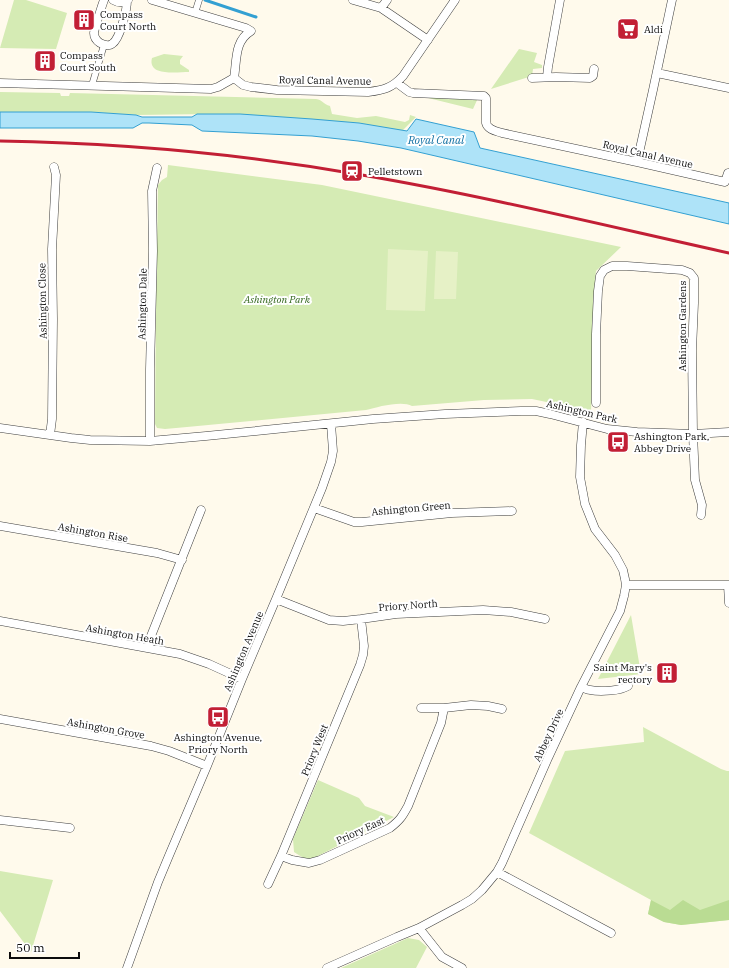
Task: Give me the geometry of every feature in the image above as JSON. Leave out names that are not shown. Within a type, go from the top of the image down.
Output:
[{"type":"street","points":[[104,0],[100,8],[94,33],[97,41],[104,45],[113,44],[127,7],[127,0],[120,2],[113,0]]},
{"type":"street","points":[[0,83],[211,89],[218,87],[234,78],[240,41],[245,34],[251,31],[246,28],[152,0]]},
{"type":"street","points":[[355,0],[381,8],[428,40]]},
{"type":"street","points":[[381,8],[387,0]]},
{"type":"street","points":[[397,82],[403,76],[455,0]]},
{"type":"street","points":[[547,77],[560,0]]},
{"type":"street","points":[[637,162],[672,0]]},
{"type":"street","points":[[195,13],[198,2]]},
{"type":"street","points":[[92,86],[104,45]]},
{"type":"street","points":[[532,78],[590,78],[593,76],[594,69]]},
{"type":"street","points":[[657,73],[729,88]]},
{"type":"street","name":"Royal Canal Avenue","points":[[234,78],[243,85],[251,88],[278,90],[368,92],[384,90],[397,82],[409,92],[413,93],[484,96],[486,98],[487,126],[502,133],[725,182],[728,173]]},
{"type":"street","name":"Ashington Close","points":[[50,435],[52,419],[52,249],[56,175],[54,167]]},
{"type":"street","name":"Ashington Dale","points":[[150,441],[153,251],[152,192],[157,168]]},
{"type":"street","name":"Ashington Gardens","points":[[596,404],[596,334],[600,276],[604,270],[612,266],[682,270],[690,273],[694,278],[692,350],[693,434]]},
{"type":"street","name":"Ashington Park","points":[[0,428],[90,440],[150,441],[373,419],[445,414],[536,411],[607,429],[637,432],[693,434],[729,432]]},
{"type":"street","name":"Abbey Drive","points":[[327,968],[419,928],[472,899],[482,890],[497,872],[502,863],[581,687],[620,611],[624,596],[626,585],[623,570],[615,555],[595,529],[585,504],[580,477],[583,422]]},
{"type":"street","name":"Ashington Avenue","points":[[127,968],[158,882],[314,508],[331,462],[333,451],[331,424]]},
{"type":"street","points":[[693,434],[695,480],[702,505],[701,515]]},
{"type":"street","name":"Ashington Green","points":[[314,508],[354,522],[512,511]]},
{"type":"street","points":[[149,648],[151,636],[201,510]]},
{"type":"street","name":"Ashington Rise","points":[[0,526],[157,553],[182,560]]},
{"type":"street","points":[[626,585],[728,585],[729,604]]},
{"type":"street","name":"Priory North","points":[[276,599],[329,620],[343,621],[396,614],[483,610],[511,612],[545,618]]},
{"type":"street","name":"Priory West","points":[[268,884],[282,856],[360,665],[364,646],[361,619]]},
{"type":"street","name":"Ashington Heath","points":[[0,621],[174,653],[195,659],[242,679]]},
{"type":"street","points":[[581,687],[588,690],[597,691],[621,689],[628,686]]},
{"type":"street","points":[[421,708],[444,708],[471,705],[502,709]]},
{"type":"street","name":"Priory East","points":[[282,856],[292,860],[309,863],[320,860],[390,828],[399,821],[408,806],[441,723],[444,708]]},
{"type":"street","name":"Ashington Grove","points":[[0,719],[151,746],[207,766]]},
{"type":"street","points":[[0,820],[70,828]]},
{"type":"street","points":[[497,872],[611,933]]},
{"type":"street","points":[[419,928],[442,957],[462,968]]},
{"type":"green space","points":[[14,0],[26,0],[67,13],[56,49],[0,48]]},
{"type":"green space","points":[[519,49],[537,53],[534,62],[542,65],[542,68],[533,69],[532,76],[491,89]]},
{"type":"green space","points":[[164,54],[183,56],[180,60],[180,64],[189,70],[189,72],[171,73],[159,71],[154,68],[152,58]]},
{"type":"green space","points":[[0,92],[60,93],[61,96],[69,96],[70,93],[316,99],[330,106],[332,114],[357,118],[376,116],[405,122],[409,120],[410,115],[416,117],[402,131],[359,123],[212,114],[136,115],[91,112],[0,112]]},
{"type":"green space","points":[[424,97],[478,98],[473,109]]},
{"type":"green space","name":"Ashington Park","points":[[168,165],[322,185],[621,247],[596,271],[594,291],[591,413],[532,399],[484,400],[412,406],[408,404],[396,404],[366,410],[165,429],[157,428],[155,424],[158,185],[167,177]]},
{"type":"green space","points":[[388,249],[428,251],[425,311],[386,310]]},
{"type":"green space","points":[[436,251],[458,252],[456,299],[434,299]]},
{"type":"green space","points":[[631,615],[641,674],[598,679]]},
{"type":"green space","points":[[643,727],[721,769],[729,771],[729,920],[681,925],[664,922],[648,914],[651,900],[529,833],[565,751],[644,742]]},
{"type":"green space","points":[[318,780],[359,798],[365,806],[394,817],[312,859],[305,859],[294,852],[293,839]]},
{"type":"green space","points":[[0,871],[53,880],[31,952],[0,911]]},
{"type":"green space","points":[[651,900],[670,910],[683,900],[700,910],[729,900],[729,920],[681,925],[664,922],[648,914]]},
{"type":"green space","points":[[408,938],[419,940],[427,947],[416,968],[341,968]]},
{"type":"water","name":"Royal Canal","points":[[0,112],[91,112],[136,115],[142,117],[192,117],[197,114],[240,114],[359,123],[407,131],[416,119],[474,132],[480,148],[729,203],[729,224],[401,148],[358,141],[312,136],[202,131],[192,125],[149,123],[142,123],[133,128],[0,128]]},
{"type":"waterway","points":[[205,0],[256,17]]},
{"type":"railway","points":[[0,141],[136,147],[272,161],[362,175],[454,192],[729,253]]},
{"type":"place","name":"Compass Court North","points":[[84,20]]},
{"type":"place","name":"Aldi","points":[[628,29]]},
{"type":"place","name":"Compass Court South","points":[[45,61]]},
{"type":"place","name":"Pelletstown","points":[[352,171]]},
{"type":"place","name":"Ashington Park, Abbey Drive","points":[[618,442]]},
{"type":"place","name":"Saint Mary's rectory","points":[[667,673]]},
{"type":"place","name":"Ashington Avenue, Priory North","points":[[218,717]]}]
